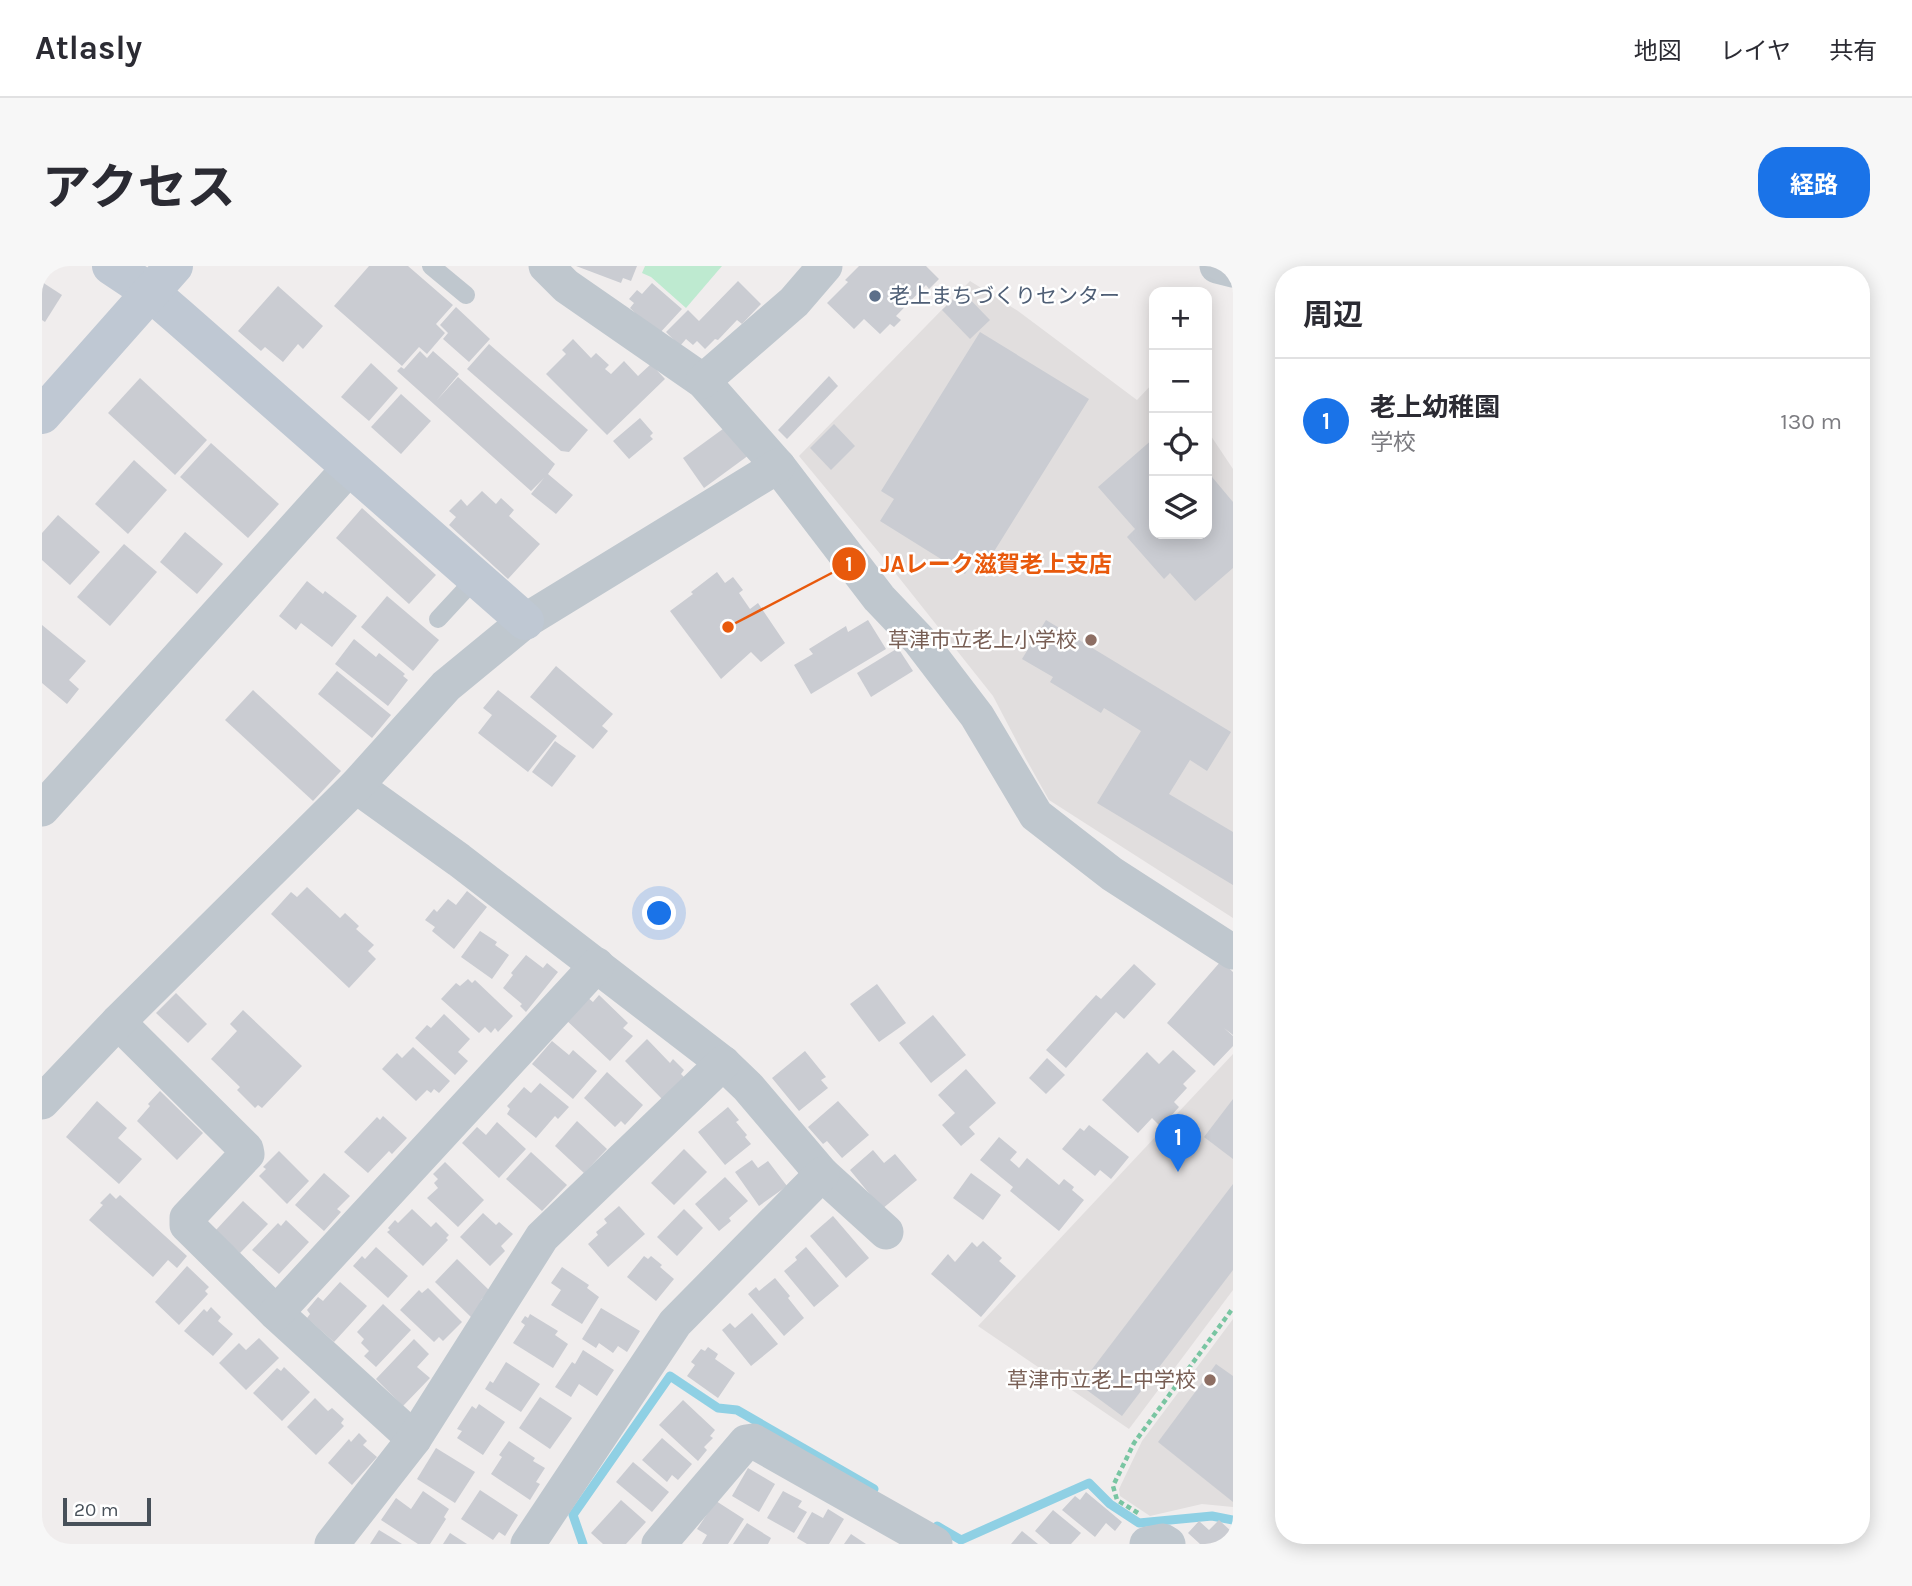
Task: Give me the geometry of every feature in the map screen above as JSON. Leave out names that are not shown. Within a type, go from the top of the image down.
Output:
[{"type":"street","points":[[111,266],[162,279],[350,467],[525,621]]},
{"type":"street","points":[[546,266],[566,286],[703,381],[778,466],[879,598],[919,640],[976,716],[1035,815],[1112,874],[1233,952]]},
{"type":"street","points":[[703,381],[794,302],[825,266]]},
{"type":"street","points":[[1217,266],[1233,270]]},
{"type":"street","points":[[42,415],[162,279]]},
{"type":"street","points":[[46,1090],[356,786],[446,686],[525,621],[778,466]]},
{"type":"street","points":[[42,809],[350,467]]},
{"type":"street","points":[[356,786],[459,860],[723,1063],[748,1087],[822,1174],[886,1232]]},
{"type":"street","points":[[276,1312],[597,965]]},
{"type":"street","points":[[118,1022],[246,1149],[247,1154],[187,1218],[187,1225],[276,1312],[414,1439]]},
{"type":"street","points":[[332,1544],[414,1439],[542,1237],[723,1063]]},
{"type":"street","points":[[528,1544],[674,1323],[822,1174]]},
{"type":"street","points":[[659,1544],[746,1442],[752,1441],[934,1544]]},
{"type":"street","points":[[1148,1544],[1163,1541],[1168,1544]]},
{"type":"lane","points":[[431,266],[466,295]]},
{"type":"lane","points":[[438,619],[476,578]]},
{"type":"path","points":[[1148,1544],[1147,1518],[1117,1500],[1113,1486],[1134,1443],[1233,1308]]},
{"type":"shaded area","name":"草津市立老上小学校","points":[[970,281],[1018,311],[1137,400],[1149,387],[1149,539],[1212,539],[1212,438],[1233,469],[1233,918],[1049,800],[993,696],[799,456]]},
{"type":"shaded area","points":[[1233,1054],[1233,1290],[1129,1429],[978,1326]]},
{"type":"shaded area","name":"草津市立老上中学校","points":[[1233,1319],[1233,1507],[1202,1504],[1150,1516],[1120,1496],[1119,1489],[1142,1441]]},
{"type":"green space","points":[[645,266],[722,266],[686,308],[651,277],[642,273]]},
{"type":"building","points":[[369,266],[408,266],[453,305],[436,324],[445,333],[427,354],[419,347],[402,366],[334,306]]},
{"type":"building","points":[[576,266],[637,266],[631,281],[623,278],[621,283]]},
{"type":"building","name":"老上まちづくりセンター","points":[[859,266],[926,266],[939,279],[929,289],[926,285],[896,316],[901,320],[894,327],[890,324],[880,334],[864,319],[854,329],[827,303],[848,282],[845,280]]},
{"type":"building","points":[[738,281],[761,304],[742,324],[737,320],[705,349],[697,341],[693,345],[686,339],[680,346],[666,332],[688,310],[699,321]]},
{"type":"building","points":[[42,282],[62,295],[45,322],[42,320]]},
{"type":"building","points":[[652,283],[682,309],[658,335],[630,308],[634,303],[629,299],[637,290],[642,294]]},
{"type":"building","points":[[278,286],[323,326],[303,349],[298,344],[283,362],[265,347],[261,351],[238,331]]},
{"type":"building","points":[[962,291],[990,320],[970,339],[942,310]]},
{"type":"building","points":[[456,307],[490,339],[469,362],[443,339],[448,333],[440,325]]},
{"type":"building","points":[[980,332],[1089,399],[990,558],[979,551],[965,574],[880,521],[894,499],[881,491]]},
{"type":"building","points":[[573,339],[591,358],[596,353],[609,365],[605,369],[611,374],[624,361],[638,376],[651,364],[665,379],[607,435],[546,374],[566,354],[562,350]]},
{"type":"building","points":[[489,344],[588,430],[569,452],[561,451],[467,369]]},
{"type":"building","points":[[420,351],[427,358],[433,351],[459,374],[437,400],[458,377],[555,464],[548,474],[573,495],[556,514],[531,494],[544,478],[531,491],[397,371],[401,367],[404,369]]},
{"type":"building","points":[[371,363],[398,388],[369,421],[341,397]]},
{"type":"building","points":[[829,376],[838,386],[787,439],[778,430]]},
{"type":"building","points":[[140,378],[207,440],[175,475],[108,413]]},
{"type":"building","points":[[401,394],[431,421],[401,454],[371,427]]},
{"type":"building","points":[[640,418],[653,433],[650,436],[653,439],[629,459],[613,441]]},
{"type":"building","points":[[834,424],[855,446],[831,470],[810,448]]},
{"type":"building","points":[[727,426],[749,455],[704,488],[683,458]]},
{"type":"building","points":[[1149,442],[1149,539],[1212,539],[1212,477],[1233,502],[1233,568],[1195,601],[1170,573],[1164,579],[1127,537],[1135,529],[1098,487]]},
{"type":"building","points":[[211,443],[279,504],[248,538],[180,477]]},
{"type":"building","points":[[134,460],[167,490],[128,534],[95,504]]},
{"type":"building","points":[[482,491],[496,504],[501,498],[514,510],[509,516],[540,544],[508,579],[449,525],[456,517],[449,511],[461,499],[467,506]]},
{"type":"building","points":[[362,508],[436,575],[409,604],[336,538]]},
{"type":"building","points":[[58,515],[100,552],[70,585],[42,560],[42,533]]},
{"type":"building","points":[[185,532],[223,564],[197,594],[160,562]]},
{"type":"building","points":[[124,544],[157,572],[110,626],[77,597]]},
{"type":"building","points":[[717,572],[725,583],[733,577],[743,590],[739,593],[750,609],[758,603],[785,643],[761,662],[751,652],[721,679],[670,611]]},
{"type":"building","points":[[307,581],[323,594],[325,591],[357,616],[332,647],[301,623],[296,630],[279,616]]},
{"type":"building","points":[[387,596],[439,640],[413,671],[361,627]]},
{"type":"building","points":[[868,620],[886,649],[811,694],[794,665],[813,654],[809,649],[846,626],[848,632]]},
{"type":"building","points":[[1046,620],[1231,732],[1207,771],[1190,760],[1169,794],[1233,832],[1233,885],[1097,803],[1141,731],[1104,708],[1101,713],[1050,682],[1053,677],[1022,659]]},
{"type":"building","points":[[42,625],[86,661],[69,680],[79,689],[67,704],[42,683]]},
{"type":"building","points":[[354,639],[376,657],[379,653],[405,674],[403,676],[408,680],[388,706],[335,664]]},
{"type":"building","points":[[898,648],[913,671],[871,697],[857,673]]},
{"type":"building","points":[[556,666],[613,714],[602,726],[608,731],[593,749],[530,697]]},
{"type":"building","points":[[337,671],[391,715],[372,738],[318,694]]},
{"type":"building","points":[[253,690],[341,771],[313,801],[225,720]]},
{"type":"building","points":[[498,690],[557,736],[528,772],[478,733],[492,715],[483,708]]},
{"type":"building","points":[[555,741],[576,756],[552,787],[532,772]]},
{"type":"building","points":[[307,887],[340,918],[345,913],[359,926],[356,929],[374,945],[368,951],[376,959],[349,988],[271,914],[291,892],[297,897]]},
{"type":"building","points":[[467,891],[487,907],[454,949],[432,931],[435,927],[425,920],[434,909],[437,912],[448,899],[456,905]]},
{"type":"building","points":[[480,931],[497,942],[495,945],[509,955],[492,979],[461,957]]},
{"type":"building","points":[[526,955],[543,968],[547,963],[558,972],[526,1012],[520,1006],[522,1004],[503,988]]},
{"type":"building","points":[[1221,961],[1233,972],[1233,1035],[1224,1028],[1233,1036],[1233,1046],[1214,1066],[1167,1023]]},
{"type":"building","points":[[1134,964],[1156,984],[1124,1019],[1116,1012],[1066,1068],[1046,1050],[1096,995],[1101,999]]},
{"type":"building","points":[[468,979],[472,983],[475,980],[513,1016],[498,1032],[495,1028],[491,1033],[485,1027],[479,1033],[441,999],[456,983],[460,986]]},
{"type":"building","points":[[877,984],[906,1023],[879,1042],[850,1004]]},
{"type":"building","points":[[176,993],[207,1024],[188,1043],[156,1013]]},
{"type":"building","points":[[599,995],[628,1023],[623,1028],[633,1036],[610,1061],[565,1019],[587,997],[593,1002]]},
{"type":"building","points":[[243,1010],[302,1066],[262,1108],[258,1105],[255,1108],[237,1090],[240,1087],[211,1059],[237,1031],[230,1024]]},
{"type":"building","points":[[444,1014],[470,1039],[458,1052],[468,1061],[455,1075],[415,1038],[427,1025],[431,1028]]},
{"type":"building","points":[[933,1015],[966,1055],[931,1083],[899,1043]]},
{"type":"building","points":[[647,1039],[670,1063],[673,1059],[684,1070],[681,1074],[684,1077],[662,1099],[625,1061]]},
{"type":"building","points":[[552,1041],[569,1055],[573,1050],[597,1071],[573,1099],[532,1064]]},
{"type":"building","points":[[413,1047],[450,1081],[439,1093],[434,1089],[431,1093],[427,1090],[416,1101],[382,1069],[397,1053],[402,1058]]},
{"type":"building","points":[[1173,1050],[1196,1071],[1183,1084],[1187,1088],[1174,1102],[1179,1107],[1161,1127],[1152,1118],[1138,1133],[1102,1100],[1147,1052],[1159,1064]]},
{"type":"building","points":[[805,1051],[826,1077],[821,1080],[828,1088],[799,1111],[772,1078]]},
{"type":"building","points":[[1047,1058],[1065,1075],[1046,1094],[1029,1078]]},
{"type":"building","points":[[966,1069],[996,1103],[969,1127],[975,1134],[961,1146],[942,1125],[955,1113],[938,1095]]},
{"type":"building","points":[[607,1072],[643,1105],[625,1125],[621,1121],[615,1127],[584,1098]]},
{"type":"building","points":[[540,1083],[569,1107],[558,1119],[555,1116],[536,1138],[507,1114],[510,1109],[507,1106],[524,1087],[531,1093]]},
{"type":"building","points":[[160,1091],[203,1133],[177,1160],[137,1121]]},
{"type":"building","points":[[1233,1099],[1233,1159],[1204,1137]]},
{"type":"building","points":[[97,1101],[127,1128],[118,1138],[142,1159],[119,1184],[66,1137]]},
{"type":"building","points":[[838,1101],[869,1135],[842,1158],[827,1141],[823,1144],[808,1127]]},
{"type":"building","points":[[728,1107],[739,1120],[736,1122],[751,1144],[725,1165],[698,1132]]},
{"type":"building","points":[[383,1116],[407,1138],[392,1154],[389,1151],[368,1173],[344,1152],[377,1117],[380,1120]]},
{"type":"building","points":[[577,1121],[607,1149],[584,1173],[555,1146]]},
{"type":"building","points":[[497,1122],[526,1149],[499,1178],[462,1143],[477,1127],[486,1135]]},
{"type":"building","points":[[1089,1125],[1129,1157],[1111,1179],[1100,1170],[1095,1176],[1062,1149],[1080,1128],[1084,1131]]},
{"type":"building","points":[[999,1137],[1017,1152],[1010,1160],[1019,1168],[1027,1158],[1059,1185],[1064,1179],[1084,1200],[1059,1231],[1010,1191],[1013,1187],[980,1160]]},
{"type":"building","points":[[684,1149],[707,1172],[674,1205],[651,1183]]},
{"type":"building","points":[[873,1150],[884,1163],[895,1154],[917,1180],[882,1209],[850,1170]]},
{"type":"building","points":[[279,1151],[309,1181],[287,1204],[259,1176],[266,1169],[263,1167]]},
{"type":"building","points":[[531,1152],[567,1185],[542,1211],[506,1179]]},
{"type":"building","points":[[752,1160],[758,1168],[768,1161],[787,1186],[759,1206],[735,1172]]},
{"type":"building","points":[[445,1162],[484,1200],[458,1227],[427,1198],[438,1188],[434,1183],[438,1179],[433,1174]]},
{"type":"building","points":[[324,1173],[350,1196],[337,1209],[341,1212],[324,1231],[295,1205]]},
{"type":"building","points":[[971,1173],[1001,1195],[983,1220],[953,1198]]},
{"type":"building","points":[[725,1177],[748,1201],[719,1231],[695,1204]]},
{"type":"building","points":[[1233,1184],[1233,1270],[1122,1416],[1080,1385]]},
{"type":"building","points":[[110,1193],[116,1199],[120,1195],[187,1256],[177,1268],[168,1260],[153,1277],[89,1220]]},
{"type":"building","points":[[243,1201],[268,1224],[240,1253],[215,1231]]},
{"type":"building","points":[[619,1206],[645,1234],[608,1267],[588,1244],[598,1235],[596,1232],[607,1223],[604,1219]]},
{"type":"building","points":[[412,1209],[431,1227],[436,1222],[449,1235],[446,1238],[448,1240],[423,1266],[387,1232],[395,1220],[398,1223]]},
{"type":"building","points":[[684,1209],[703,1228],[677,1256],[657,1237]]},
{"type":"building","points":[[483,1213],[496,1225],[499,1222],[513,1234],[501,1246],[505,1251],[490,1266],[460,1237]]},
{"type":"building","points":[[833,1216],[869,1258],[846,1278],[810,1236]]},
{"type":"building","points":[[286,1220],[309,1242],[279,1274],[252,1250],[278,1223],[281,1226]]},
{"type":"building","points":[[983,1241],[1002,1258],[999,1261],[1016,1276],[981,1317],[931,1274],[948,1254],[955,1262],[972,1242],[977,1247]]},
{"type":"building","points":[[376,1247],[408,1276],[388,1298],[353,1266],[362,1256],[365,1259]]},
{"type":"building","points":[[806,1247],[839,1286],[814,1307],[784,1271],[797,1260],[795,1257]]},
{"type":"building","points":[[644,1256],[648,1259],[651,1256],[674,1279],[656,1301],[627,1277]]},
{"type":"building","points":[[457,1259],[490,1291],[481,1300],[485,1305],[472,1318],[435,1282]]},
{"type":"building","points":[[187,1266],[209,1287],[205,1291],[208,1294],[179,1325],[155,1302]]},
{"type":"building","points":[[562,1267],[589,1285],[587,1288],[599,1297],[582,1324],[551,1305],[561,1290],[551,1283]]},
{"type":"building","points":[[775,1278],[804,1318],[784,1336],[748,1294],[756,1287],[759,1291]]},
{"type":"building","points":[[340,1282],[367,1306],[334,1342],[307,1318],[310,1314],[307,1310],[318,1297],[323,1301]]},
{"type":"building","points":[[428,1288],[462,1322],[443,1341],[439,1337],[434,1342],[400,1310],[419,1290],[422,1293]]},
{"type":"building","points":[[383,1304],[411,1330],[376,1367],[364,1356],[369,1351],[361,1343],[364,1339],[357,1332]]},
{"type":"building","points":[[211,1307],[221,1317],[218,1321],[233,1334],[213,1356],[184,1331],[204,1309],[207,1312]]},
{"type":"building","points":[[601,1308],[640,1331],[627,1352],[618,1346],[613,1353],[599,1343],[596,1348],[582,1339]]},
{"type":"building","points":[[752,1313],[778,1344],[751,1366],[722,1330],[730,1323],[735,1328]]},
{"type":"building","points":[[530,1314],[558,1331],[555,1335],[568,1344],[553,1368],[513,1343],[525,1325],[521,1322]]},
{"type":"building","points":[[259,1338],[279,1358],[246,1390],[219,1363],[239,1343],[246,1350]]},
{"type":"building","points":[[414,1339],[429,1354],[417,1367],[430,1378],[403,1406],[376,1379]]},
{"type":"building","points":[[708,1347],[718,1354],[715,1359],[735,1373],[718,1398],[687,1376],[695,1365],[691,1362],[701,1349],[705,1351]]},
{"type":"building","points":[[583,1350],[614,1370],[597,1396],[579,1384],[571,1397],[555,1387]]},
{"type":"building","points":[[506,1362],[540,1384],[521,1412],[485,1389],[490,1381],[493,1383]]},
{"type":"building","points":[[1216,1364],[1233,1376],[1233,1502],[1158,1442]]},
{"type":"building","points":[[284,1367],[310,1392],[282,1421],[253,1393],[277,1368],[281,1371]]},
{"type":"building","points":[[540,1397],[572,1418],[550,1449],[519,1428]]},
{"type":"building","points":[[315,1398],[328,1411],[332,1408],[344,1419],[341,1423],[344,1426],[316,1455],[287,1427]]},
{"type":"building","points":[[683,1400],[715,1430],[710,1436],[713,1438],[704,1447],[707,1450],[698,1461],[659,1425]]},
{"type":"building","points":[[479,1404],[505,1422],[483,1455],[457,1438],[462,1431],[457,1429],[472,1406],[476,1409]]},
{"type":"building","points":[[359,1433],[367,1441],[363,1445],[377,1457],[352,1485],[328,1463],[349,1439],[351,1442]]},
{"type":"building","points":[[662,1438],[692,1464],[678,1480],[672,1475],[667,1482],[642,1460]]},
{"type":"building","points":[[509,1441],[545,1468],[536,1482],[540,1484],[530,1500],[491,1474]]},
{"type":"building","points":[[436,1448],[475,1472],[455,1503],[417,1479]]},
{"type":"building","points":[[633,1462],[669,1492],[652,1512],[616,1482]]},
{"type":"building","points":[[748,1468],[775,1484],[759,1512],[732,1496]]},
{"type":"building","points":[[480,1490],[518,1515],[505,1536],[499,1532],[493,1540],[461,1519]]},
{"type":"building","points":[[423,1491],[449,1509],[444,1517],[446,1519],[430,1544],[418,1544],[381,1520],[396,1498],[411,1509]]},
{"type":"building","points":[[783,1491],[802,1501],[798,1507],[807,1512],[794,1533],[767,1518]]},
{"type":"building","points":[[1086,1492],[1122,1522],[1115,1531],[1106,1523],[1095,1537],[1062,1510],[1075,1496],[1080,1500]]},
{"type":"building","points":[[621,1500],[646,1522],[626,1544],[603,1544],[591,1533]]},
{"type":"building","points":[[716,1501],[744,1519],[728,1544],[702,1544],[707,1535],[697,1529]]},
{"type":"building","points":[[828,1509],[844,1519],[829,1544],[807,1544],[797,1538],[812,1512],[823,1518]]},
{"type":"building","points":[[1053,1510],[1081,1533],[1071,1544],[1050,1544],[1035,1531]]},
{"type":"building","points":[[1219,1520],[1233,1533],[1233,1544],[1200,1544],[1188,1533],[1199,1521],[1209,1530]]},
{"type":"building","points":[[747,1523],[771,1538],[768,1544],[733,1544]]},
{"type":"building","points":[[379,1530],[402,1544],[370,1544]]},
{"type":"building","points":[[1022,1531],[1038,1544],[1011,1544]]},
{"type":"building","points":[[450,1533],[467,1544],[443,1544]]},
{"type":"building","points":[[851,1534],[866,1544],[844,1544]]},
{"type":"waterway","points":[[583,1544],[573,1515],[670,1376],[718,1408],[737,1410],[874,1489]]},
{"type":"waterway","points":[[937,1526],[961,1540],[1089,1483],[1110,1504],[1139,1523],[1212,1516],[1233,1520]]},
{"type":"place","name":"老上まちづくりセンター","points":[[875,296]]},
{"type":"place","name":"JAレーク滋賀老上支店","points":[[728,627]]},
{"type":"place","name":"草津市立老上小学校","points":[[1091,640]]},
{"type":"place","name":"老上幼稚園","points":[[1178,1172]]},
{"type":"place","name":"草津市立老上中学校","points":[[1210,1380]]}]
